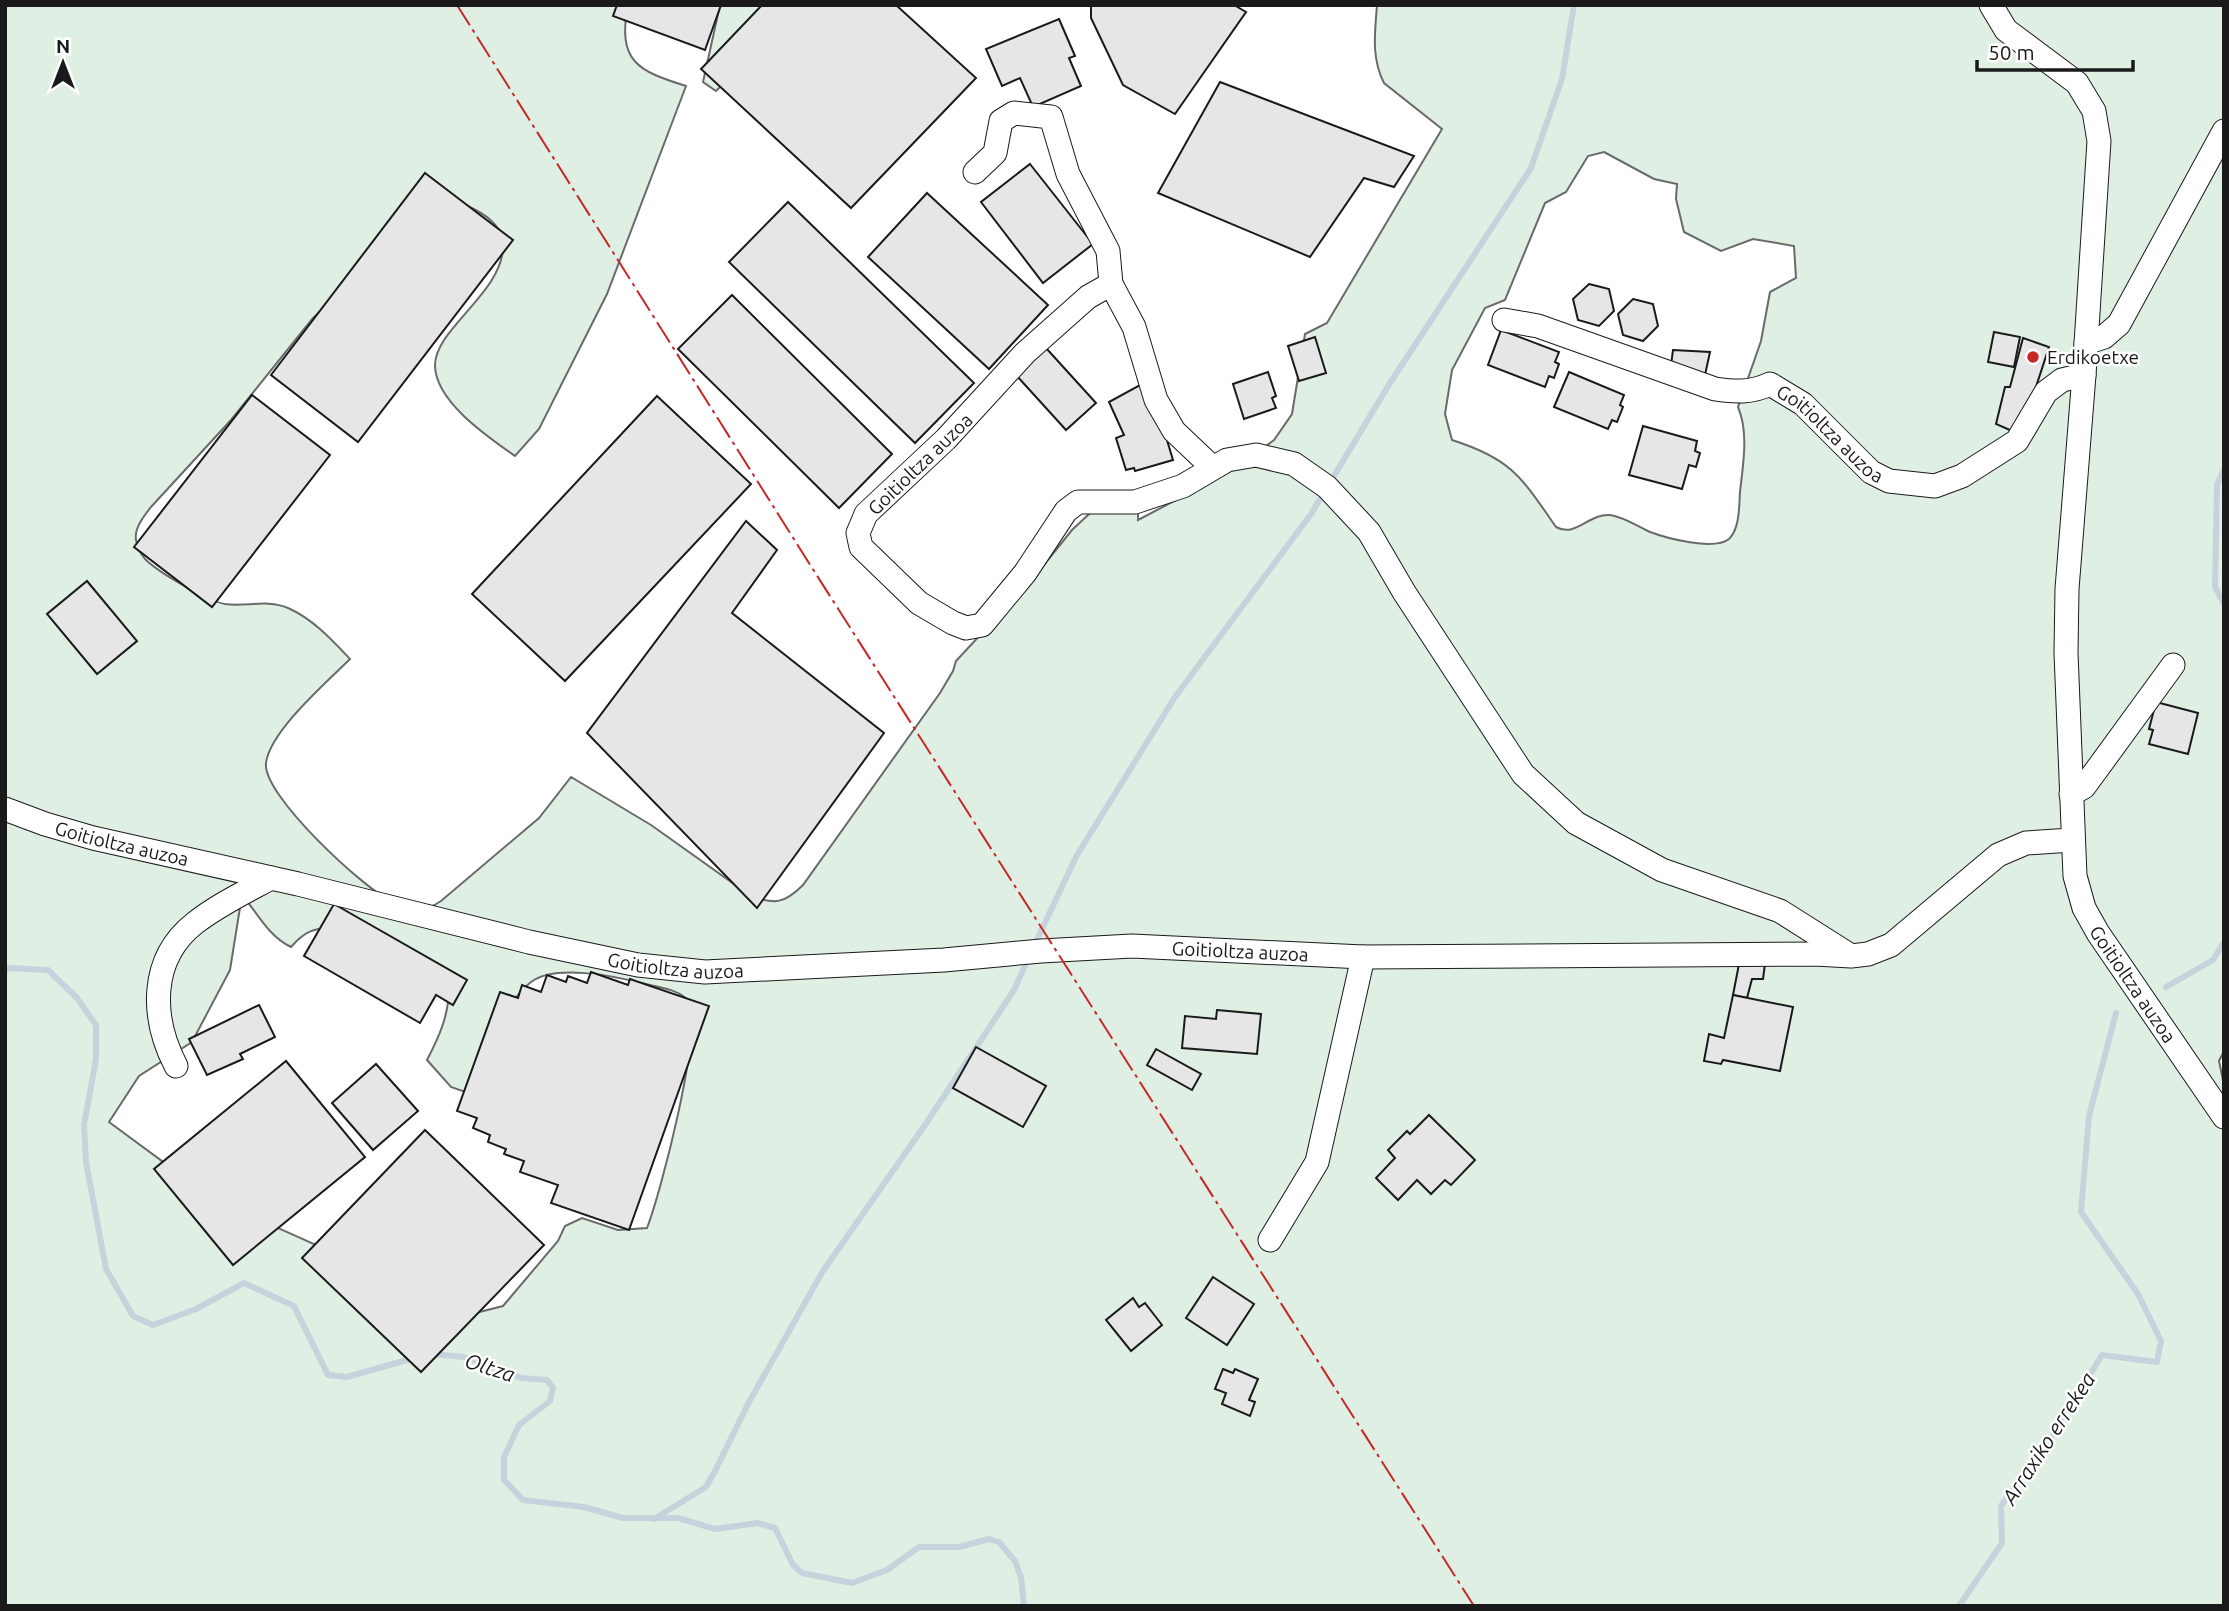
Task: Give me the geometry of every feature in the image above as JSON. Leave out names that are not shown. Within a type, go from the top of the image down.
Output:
[{"type":"street","name":"Goitioltza auzoa","points":[[1991,5],[2007,30],[2077,83],[2094,111],[2099,141],[2067,589],[2066,653],[2075,876],[2084,908],[2098,933],[2224,1117]]},
{"type":"street","points":[[975,172],[995,153],[1001,121],[1014,113],[1051,117],[1068,174],[1108,251],[1111,284],[1134,327],[1156,400],[1174,431],[1213,468]]},
{"type":"street","points":[[2086,343],[2104,337],[2119,324],[2224,131]]},
{"type":"street","name":"Goitioltza auzoa","points":[[1111,284],[1088,297],[1025,353],[946,439],[866,514],[858,533],[861,547],[919,603],[966,628],[982,625],[1025,573],[1066,511],[1078,502],[1135,502],[1182,486],[1227,460],[1256,455],[1294,464],[1326,487],[1369,532],[1404,593],[1523,774],[1576,823],[1662,870],[1780,912],[1851,956]]},
{"type":"street","name":"Goitioltza auzoa","points":[[1504,320],[1538,326],[1715,389],[1756,391],[1770,384],[1803,404],[1871,472],[1889,481],[1916,485],[1935,486],[1962,476],[2017,441],[2046,392],[2063,380],[2084,375]]},
{"type":"street","points":[[2071,794],[2084,787],[2173,665]]},
{"type":"street","name":"Goitioltza auzoa","points":[[5,808],[45,824],[93,838],[271,878],[543,945],[638,965],[705,972],[944,960],[1041,950],[1132,946],[1363,957],[1851,956],[1868,954],[1891,945],[1998,855],[2026,844],[2072,840]]},
{"type":"street","points":[[176,1066],[160,1025],[157,996],[163,966],[171,948],[204,917],[271,878]]},
{"type":"street","points":[[1270,1240],[1317,1163],[1363,957]]},
{"type":"green space","points":[[5,5],[628,5],[626,40],[635,61],[655,75],[686,86],[607,294],[539,429],[515,456],[465,417],[444,393],[438,379],[435,366],[438,352],[445,338],[492,279],[500,263],[503,246],[502,237],[487,217],[456,201],[367,269],[313,318],[231,420],[151,507],[137,531],[139,550],[144,557],[171,578],[217,602],[233,605],[272,604],[288,608],[314,624],[350,659],[301,708],[278,736],[266,763],[269,778],[297,818],[361,880],[394,903],[424,907],[441,901],[539,818],[571,777],[651,825],[751,896],[767,901],[779,901],[791,896],[803,885],[940,693],[956,661],[1035,576],[1072,530],[1104,500],[1127,512],[1138,513],[1138,520],[1237,468],[1274,440],[1292,414],[1305,334],[1327,323],[1442,129],[1384,83],[1376,54],[1377,5],[2224,5],[2224,1051],[2219,1061],[2224,1085],[2224,1606],[5,1606]],"holes":[[[1604,152],[1654,179],[1677,184],[1676,199],[1684,232],[1721,251],[1753,239],[1794,246],[1796,278],[1770,292],[1761,341],[1738,407],[1744,438],[1738,517],[1733,534],[1722,542],[1702,544],[1667,537],[1610,515],[1602,515],[1576,528],[1563,530],[1556,527],[1514,472],[1489,455],[1452,440],[1445,414],[1452,370],[1485,308],[1505,300],[1545,203],[1566,192],[1588,156]],[[242,895],[269,930],[291,947],[310,932],[334,929],[449,988],[442,1026],[427,1060],[451,1087],[471,1094],[495,1034],[511,1004],[531,982],[542,977],[569,973],[601,975],[668,989],[686,999],[692,1020],[685,1078],[670,1149],[647,1228],[618,1230],[582,1218],[565,1226],[558,1241],[503,1306],[440,1322],[353,1276],[314,1244],[231,1207],[193,1171],[162,1161],[109,1122],[139,1076],[192,1042],[230,970]]]},
{"type":"green space","points":[[720,5],[794,5],[752,56],[716,91],[703,82]]},
{"type":"building","points":[[617,5],[721,5],[705,50],[613,16]]},
{"type":"building","points":[[762,5],[896,5],[976,78],[851,208],[701,69]]},
{"type":"building","points":[[1091,5],[1234,5],[1246,12],[1175,114],[1123,85],[1091,18]]},
{"type":"building","points":[[1059,19],[1075,56],[1069,58],[1081,86],[1033,107],[1020,78],[1002,86],[986,49]]},
{"type":"building","points":[[1220,82],[1414,156],[1394,187],[1364,178],[1310,257],[1158,193]]},
{"type":"building","points":[[1030,164],[1093,244],[1043,283],[981,202]]},
{"type":"building","points":[[425,173],[513,240],[358,442],[271,375]]},
{"type":"building","points":[[927,193],[1048,305],[989,369],[868,257]]},
{"type":"building","points":[[788,202],[974,383],[915,443],[729,262]]},
{"type":"building","points":[[1589,284],[1609,289],[1614,311],[1599,326],[1578,320],[1573,299]]},
{"type":"building","points":[[732,295],[892,454],[839,508],[678,349]]},
{"type":"building","points":[[1633,299],[1653,304],[1658,326],[1643,341],[1623,335],[1618,314]]},
{"type":"building","points":[[1501,330],[1559,352],[1555,362],[1559,364],[1554,378],[1549,376],[1545,387],[1488,365]]},
{"type":"building","points":[[1994,332],[2020,337],[2014,367],[1988,362]]},
{"type":"building","points":[[1315,337],[1326,373],[1299,381],[1288,346]]},
{"type":"building","points":[[2023,338],[2049,347],[2032,399],[2012,431],[1996,424],[2005,387],[2010,387]]},
{"type":"building","points":[[1046,348],[1096,403],[1066,430],[1016,375]]},
{"type":"building","points":[[1673,350],[1710,352],[1705,375],[1671,365]]},
{"type":"building","points":[[1268,372],[1276,396],[1272,398],[1276,408],[1244,419],[1233,384]]},
{"type":"building","points":[[1569,372],[1624,395],[1617,422],[1612,420],[1608,429],[1554,407]]},
{"type":"building","points":[[1140,385],[1160,417],[1173,460],[1135,471],[1134,468],[1126,470],[1116,438],[1124,435],[1109,402]]},
{"type":"building","points":[[252,395],[330,455],[212,607],[134,547]]},
{"type":"building","points":[[657,396],[751,484],[565,681],[472,594]]},
{"type":"building","points":[[1643,426],[1697,441],[1695,451],[1700,453],[1696,467],[1689,465],[1682,489],[1629,475]]},
{"type":"building","points":[[746,521],[777,550],[732,613],[884,733],[757,908],[587,733]]},
{"type":"building","points":[[87,581],[137,641],[97,674],[47,614]]},
{"type":"building","points":[[2156,702],[2198,713],[2188,754],[2149,744],[2153,730],[2149,729]]},
{"type":"building","points":[[334,904],[467,980],[453,1005],[436,995],[420,1023],[304,956]]},
{"type":"building","points":[[1739,964],[1765,964],[1763,979],[1752,979],[1747,998],[1733,995]]},
{"type":"building","points":[[591,972],[628,985],[630,979],[709,1006],[629,1230],[551,1203],[558,1185],[520,1172],[524,1161],[504,1154],[506,1149],[488,1142],[490,1135],[473,1128],[477,1118],[457,1111],[500,992],[518,998],[522,985],[541,992],[547,975],[566,982],[568,976],[587,983]]},
{"type":"building","points":[[1733,995],[1793,1007],[1780,1071],[1723,1060],[1721,1064],[1704,1061],[1709,1034],[1724,1038]]},
{"type":"building","points":[[259,1005],[275,1037],[240,1054],[243,1059],[207,1075],[189,1039]]},
{"type":"building","points":[[1217,1010],[1261,1014],[1257,1054],[1182,1048],[1185,1016],[1216,1019]]},
{"type":"building","points":[[976,1047],[1046,1086],[1023,1127],[953,1088]]},
{"type":"building","points":[[1156,1049],[1201,1074],[1192,1090],[1147,1065]]},
{"type":"building","points":[[286,1061],[365,1157],[233,1265],[154,1169]]},
{"type":"building","points":[[376,1064],[418,1111],[373,1150],[332,1103]]},
{"type":"building","points":[[1429,1115],[1475,1160],[1451,1185],[1445,1180],[1431,1194],[1417,1180],[1398,1200],[1376,1178],[1395,1158],[1388,1150],[1407,1131],[1410,1134]]},
{"type":"building","points":[[425,1130],[544,1245],[421,1372],[302,1258]]},
{"type":"building","points":[[1213,1277],[1254,1304],[1227,1345],[1186,1318]]},
{"type":"building","points":[[1133,1298],[1139,1307],[1145,1303],[1162,1325],[1131,1351],[1106,1320]]},
{"type":"building","points":[[1223,1369],[1233,1373],[1235,1369],[1258,1379],[1249,1400],[1255,1402],[1250,1416],[1222,1404],[1226,1393],[1215,1389]]},
{"type":"waterway","points":[[1034,946],[1077,855],[1175,697],[1311,514],[1390,383],[1531,168],[1562,79],[1574,5]]},
{"type":"waterway","name":"Arraxiko errekea","points":[[2224,469],[2217,485],[2215,587],[2224,604]]},
{"type":"waterway","name":"Arraxiko errekea","points":[[2166,987],[2213,960],[2224,942]]},
{"type":"waterway","points":[[654,1519],[706,1487],[749,1402],[823,1271],[925,1125],[1014,990],[1028,959]]},
{"type":"waterway","name":"Oltza","points":[[5,971],[9,968],[48,970],[77,998],[96,1025],[96,1059],[84,1125],[86,1162],[106,1269],[133,1316],[153,1325],[196,1309],[244,1283],[294,1306],[328,1375],[347,1377],[414,1358]]},
{"type":"waterway","name":"Arraxiko errekea","points":[[1959,1606],[2002,1543],[2001,1506],[2052,1436],[2102,1355],[2157,1362],[2161,1341],[2138,1294],[2081,1212],[2089,1116],[2116,1013]]},
{"type":"waterway","name":"Oltza","points":[[431,1354],[464,1357],[521,1378],[547,1380],[553,1388],[550,1401],[519,1425],[504,1457],[504,1480],[523,1500],[584,1507],[623,1518],[678,1518],[715,1529],[758,1523],[775,1528],[793,1565],[802,1573],[852,1583],[887,1570],[919,1547],[959,1547],[989,1539],[999,1542],[1015,1561],[1021,1577],[1024,1606]]},
{"type":"power","points":[[457,5],[814,571],[1474,1606]]},
{"type":"place","name":"Erdikoetxe","points":[[2033,357]]}]
